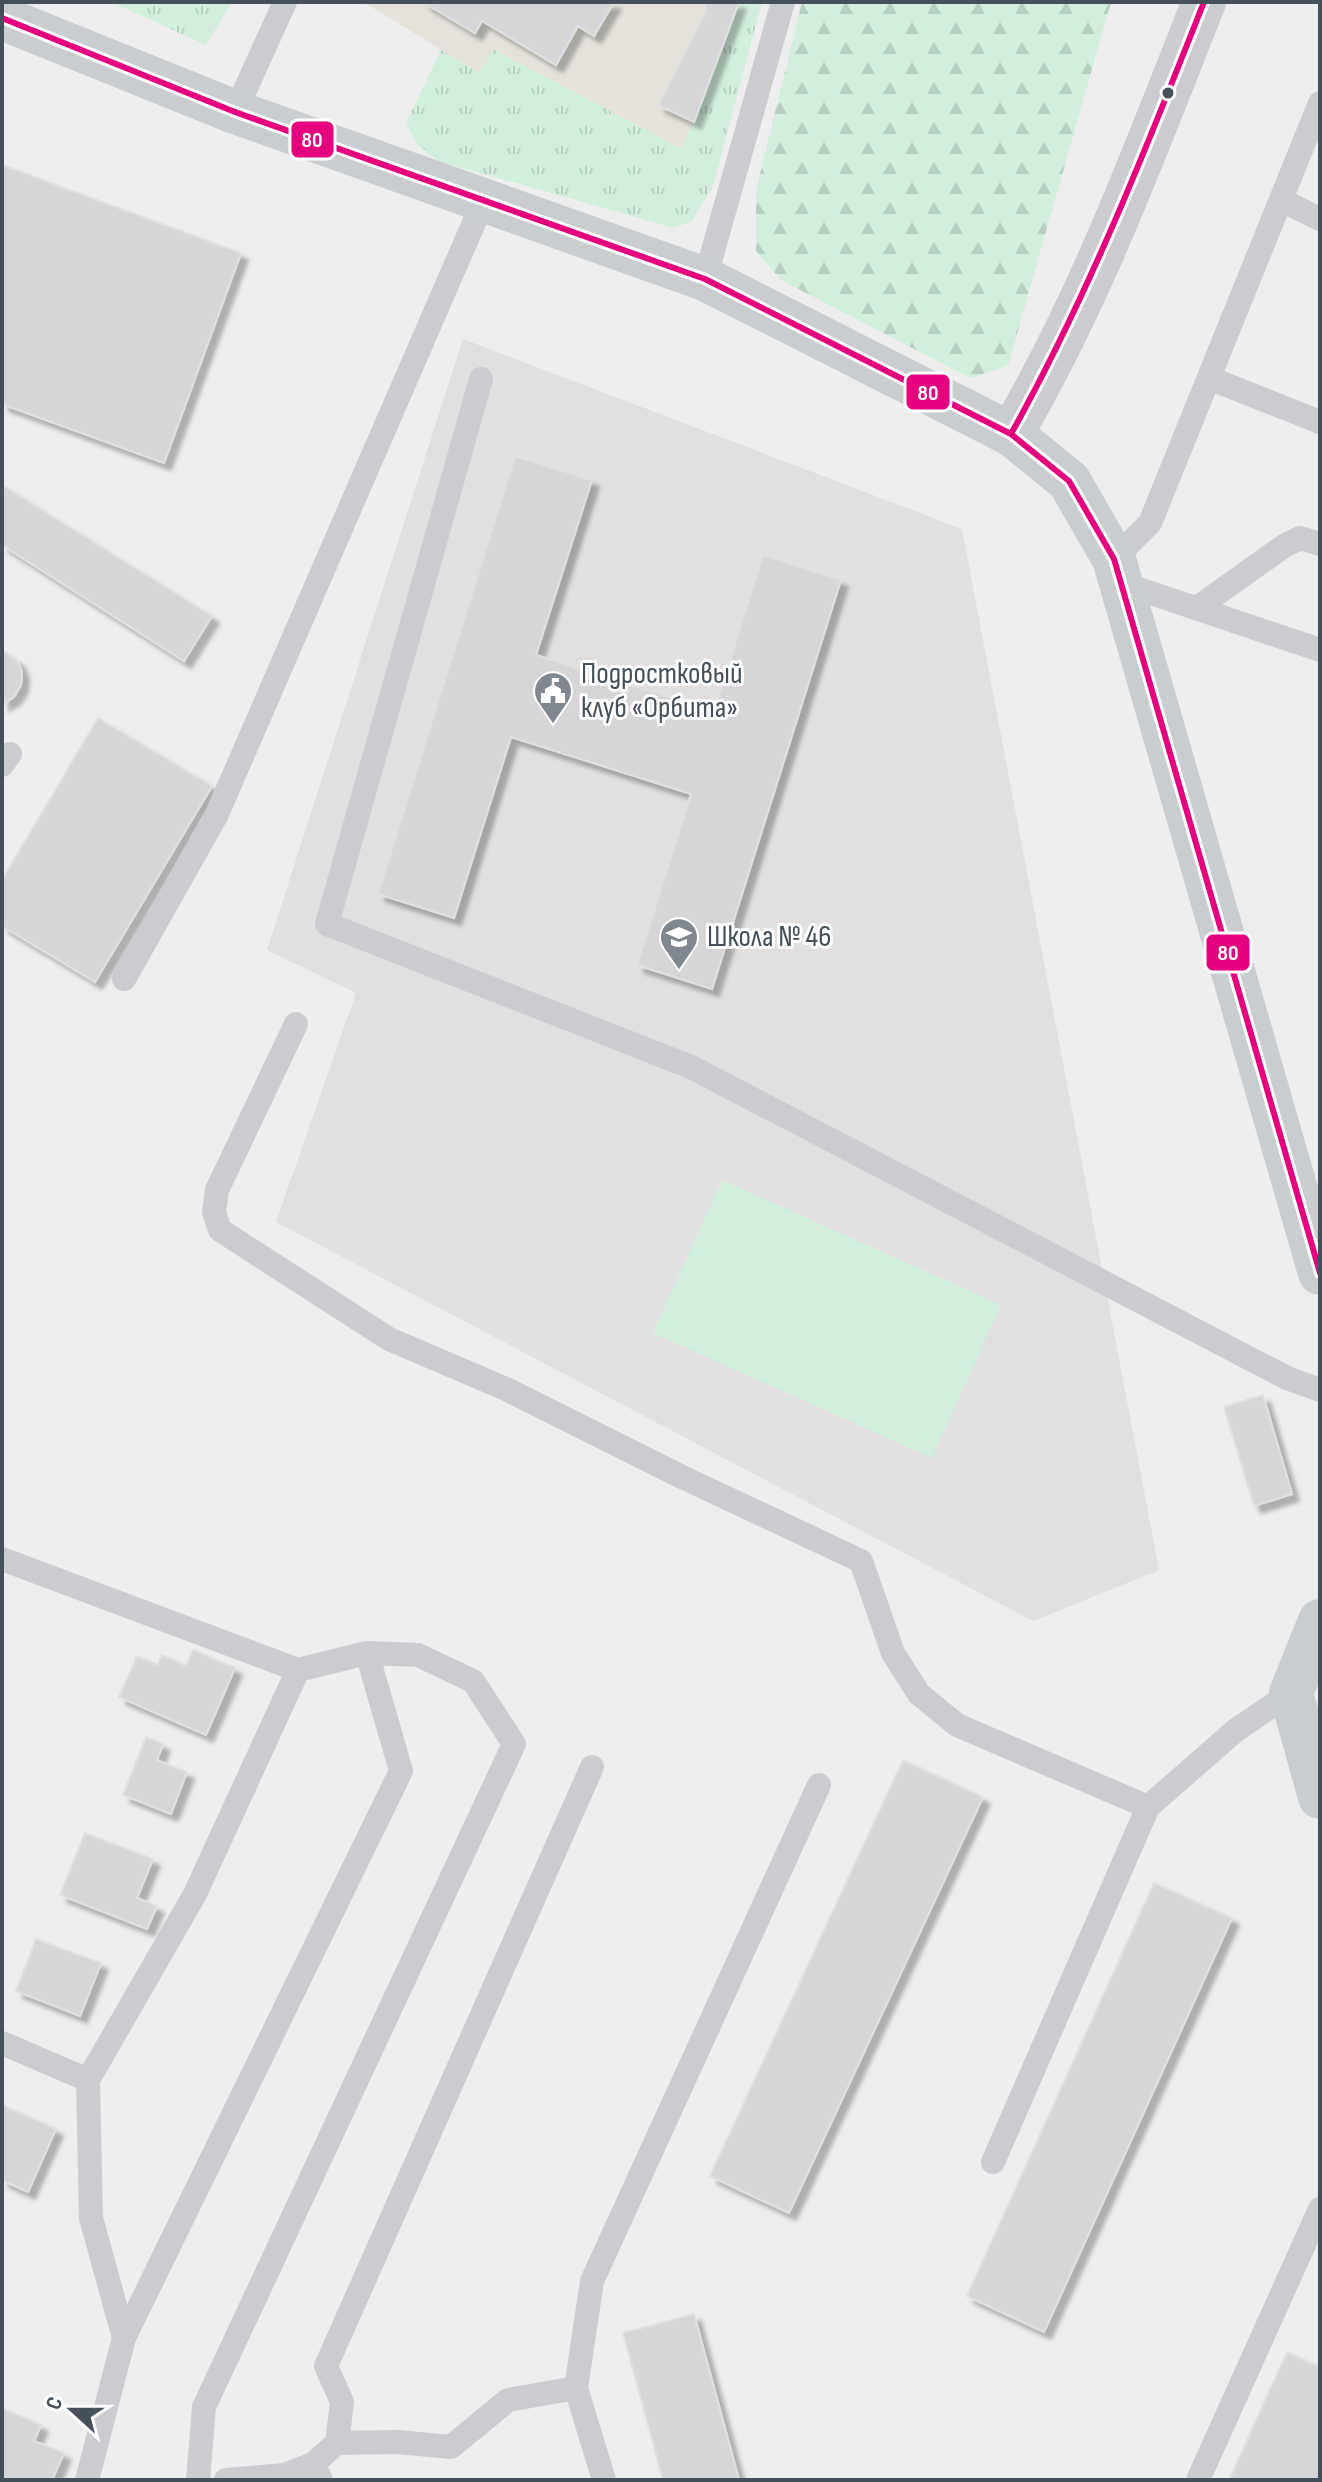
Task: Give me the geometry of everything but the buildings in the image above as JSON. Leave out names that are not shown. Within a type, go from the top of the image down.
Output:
[{"type":"street","points":[[1011,434],[1041,382],[1127,198],[1204,2]]},
{"type":"street","points":[[2,18],[235,112],[705,279],[1011,434],[1069,481],[1117,571],[1320,1273]]},
{"type":"street","points":[[1320,1621],[1291,1693],[1320,1797]]},
{"type":"lane","points":[[235,112],[285,2]]},
{"type":"lane","points":[[705,279],[783,2]]},
{"type":"lane","points":[[1320,103],[1150,523],[1117,571],[1197,608],[1320,650]]},
{"type":"lane","points":[[1281,200],[1320,219]]},
{"type":"lane","points":[[124,979],[217,814],[483,202]]},
{"type":"lane","points":[[1209,378],[1320,422]]},
{"type":"lane","points":[[481,379],[327,924],[691,1067],[1287,1378],[1320,1390]]},
{"type":"lane","points":[[1197,608],[1284,546],[1300,538],[1320,544]]},
{"type":"lane","points":[[296,1024],[217,1190],[214,1212],[220,1230],[389,1339],[506,1389],[682,1477],[861,1561],[893,1653],[919,1694],[957,1725],[1148,1807]]},
{"type":"lane","points":[[2,1559],[298,1670],[367,1653],[418,1655],[473,1681],[514,1744],[204,2407],[198,2480]]},
{"type":"lane","points":[[87,2480],[124,2338],[401,1771],[367,1653]]},
{"type":"lane","points":[[124,2338],[91,2218],[88,2080],[195,1894],[298,1670]]},
{"type":"lane","points":[[993,2162],[1148,1807],[1236,1730],[1291,1693]]},
{"type":"lane","points":[[226,2480],[317,2472],[337,2443],[342,2402],[326,2366],[592,1767]]},
{"type":"lane","points":[[604,2480],[576,2388],[592,2281],[819,1785]]},
{"type":"lane","points":[[2,2043],[88,2080]]},
{"type":"lane","points":[[1198,2480],[1320,2209]]},
{"type":"lane","points":[[337,2443],[397,2442],[451,2447],[508,2400],[576,2388]]},
{"type":"shaded area","points":[[363,2],[739,2],[683,150],[493,50],[480,73]]},
{"type":"shaded area","name":"Школа № 46","points":[[463,339],[962,529],[1159,1570],[1033,1621],[276,1222],[356,993],[267,950]]},
{"type":"green space","points":[[111,2],[232,2],[206,45]]},
{"type":"green space","points":[[739,2],[762,2],[713,186],[692,221],[674,228],[438,161],[418,145],[406,123],[441,50],[480,73],[493,49],[682,149]]},
{"type":"green space","points":[[802,2],[1111,2],[1008,366],[970,378],[781,280],[756,251],[756,190]]},
{"type":"green space","points":[[722,1180],[1001,1305],[932,1458],[653,1333]]},
{"type":"transit line","name":"80","points":[[1011,434],[1091,275],[1204,2]]},
{"type":"transit line","name":"80","points":[[2,18],[235,112],[705,279],[1011,434],[1069,481],[1114,559],[1320,1273]]},
{"type":"place","name":"Подростковый клуб «Орбита»","points":[[553,725]]},
{"type":"place","name":"Школа № 46","points":[[679,971]]}]
